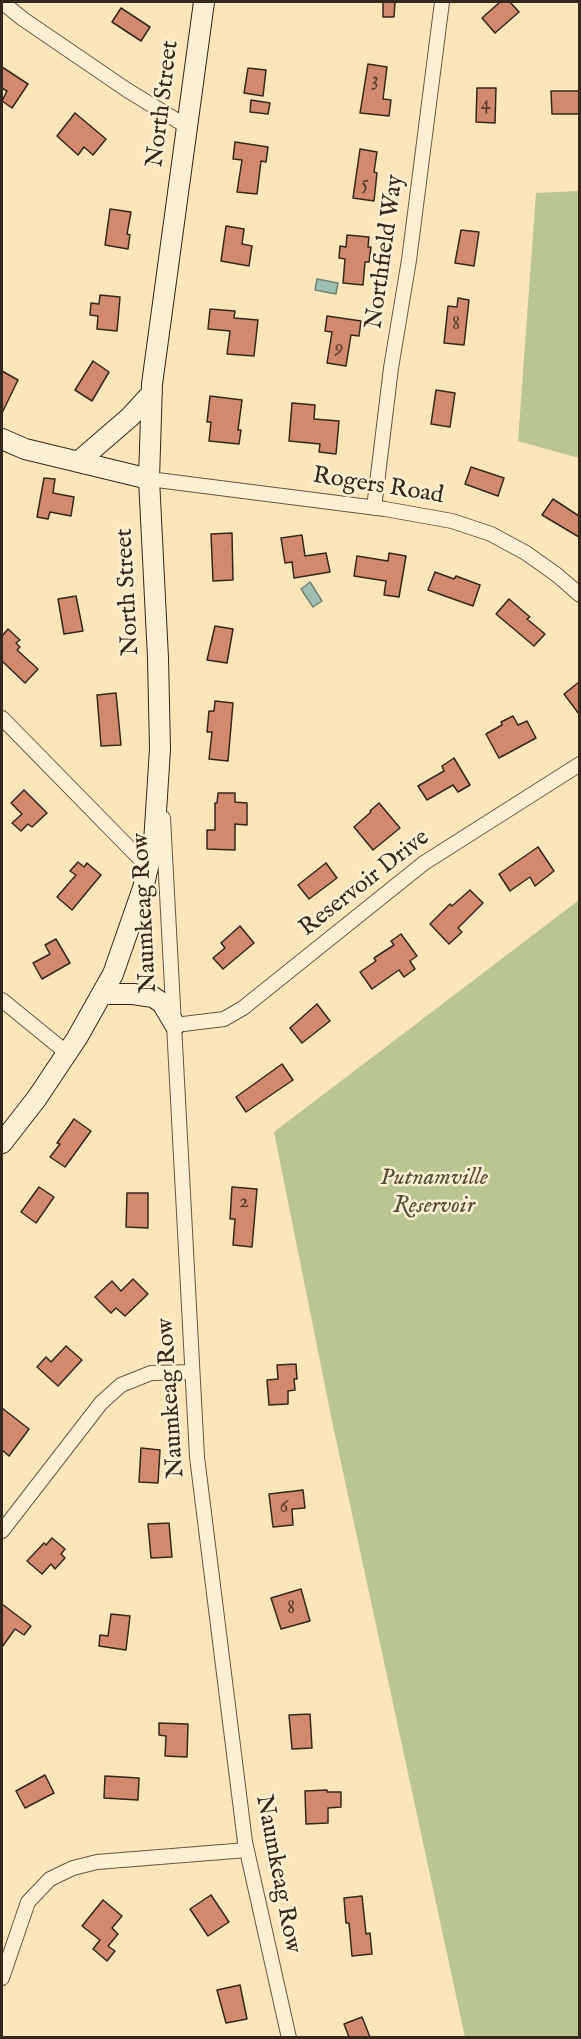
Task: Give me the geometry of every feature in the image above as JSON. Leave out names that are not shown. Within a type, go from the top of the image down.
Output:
[{"type":"street","points":[[3,2],[22,19],[127,90],[186,126]]},
{"type":"street","name":"North Street","points":[[2,1143],[66,1053],[113,974],[143,888],[154,843],[160,749],[149,478],[152,393],[204,2]]},
{"type":"street","name":"Northfield Way","points":[[374,508],[442,2]]},
{"type":"street","points":[[79,461],[130,417],[152,393]]},
{"type":"street","points":[[2,439],[25,449],[149,478]]},
{"type":"street","name":"Rogers Road","points":[[149,478],[374,508],[452,521],[491,534],[526,553],[557,575],[579,595]]},
{"type":"street","points":[[2,717],[148,867]]},
{"type":"street","name":"Naumkeag Row","points":[[160,749],[197,1457],[233,1759],[247,1850],[289,2037]]},
{"type":"street","name":"Reservoir Drive","points":[[175,1025],[224,1019],[243,1008],[424,863],[579,764]]},
{"type":"street","points":[[102,994],[133,994],[153,997],[162,1003],[175,1025]]},
{"type":"street","points":[[2,1000],[66,1053]]},
{"type":"street","points":[[2,1531],[101,1403],[121,1385],[151,1373],[192,1372]]},
{"type":"street","points":[[2,1978],[28,1902],[50,1879],[73,1868],[97,1862],[247,1850]]},
{"type":"green space","points":[[580,191],[579,458],[518,441],[536,193]]},
{"type":"green space","name":"Putnamville Reservoir","points":[[579,900],[579,2037],[465,2037],[332,1421],[274,1132]]},
{"type":"water","points":[[317,279],[338,283],[336,294],[315,290]]},
{"type":"water","points":[[310,582],[322,601],[313,607],[301,589]]},
{"type":"building","points":[[383,2],[395,2],[394,17],[383,17]]},
{"type":"building","points":[[500,2],[510,2],[519,12],[495,33],[482,18]]},
{"type":"building","points":[[121,8],[150,27],[141,41],[112,22]]},
{"type":"building","points":[[368,64],[387,67],[383,99],[391,100],[389,116],[360,113]]},
{"type":"building","points":[[2,67],[28,84],[12,108],[2,101],[7,91],[2,88]]},
{"type":"building","points":[[248,68],[266,70],[263,96],[244,93]]},
{"type":"building","points":[[477,88],[496,88],[495,123],[476,122]]},
{"type":"building","points":[[551,91],[579,91],[579,114],[552,114]]},
{"type":"building","points":[[251,100],[270,103],[268,114],[250,112]]},
{"type":"building","points":[[75,113],[106,139],[93,155],[84,147],[78,155],[57,136]]},
{"type":"building","points":[[235,142],[268,147],[266,162],[261,161],[257,194],[237,192],[242,160],[233,159]]},
{"type":"building","points":[[360,149],[377,152],[374,201],[353,198]]},
{"type":"building","points":[[110,209],[131,212],[127,234],[130,235],[128,249],[105,245]]},
{"type":"building","points":[[226,226],[244,229],[242,244],[252,246],[249,266],[221,261]]},
{"type":"building","points":[[461,230],[479,232],[474,266],[455,263]]},
{"type":"building","points":[[347,235],[369,237],[368,247],[371,247],[369,262],[365,262],[363,285],[343,283],[345,259],[339,258],[340,246],[346,247]]},
{"type":"building","points":[[100,295],[120,297],[117,331],[97,329],[98,316],[90,315],[91,303],[99,304]]},
{"type":"building","points":[[458,298],[469,300],[464,345],[444,343],[448,306],[457,307]]},
{"type":"building","points":[[210,309],[235,311],[234,318],[258,320],[254,356],[227,354],[230,331],[208,329]]},
{"type":"building","points":[[327,316],[361,321],[359,336],[351,335],[346,366],[327,363],[332,332],[325,331]]},
{"type":"building","points":[[93,361],[109,372],[92,401],[75,390]]},
{"type":"building","points":[[2,371],[18,380],[2,413]]},
{"type":"building","points":[[436,390],[455,393],[450,427],[431,424]]},
{"type":"building","points":[[210,396],[242,400],[238,430],[241,430],[239,444],[209,441],[211,422],[207,422]]},
{"type":"building","points":[[292,403],[315,405],[314,419],[339,421],[336,454],[319,452],[320,444],[289,441]]},
{"type":"building","points":[[471,467],[504,478],[498,496],[465,484]]},
{"type":"building","points":[[44,478],[55,479],[53,493],[74,497],[71,516],[50,512],[48,519],[37,517]]},
{"type":"building","points":[[553,499],[579,516],[579,537],[542,515]]},
{"type":"building","points":[[232,533],[233,580],[213,581],[211,534]]},
{"type":"building","points":[[302,535],[305,556],[326,553],[330,572],[294,578],[292,562],[285,563],[281,538]]},
{"type":"building","points":[[389,553],[406,556],[399,597],[384,595],[386,581],[354,576],[357,556],[388,561]]},
{"type":"building","points":[[435,572],[454,579],[456,576],[480,585],[473,606],[428,590]]},
{"type":"building","points":[[76,596],[83,631],[64,634],[58,599]]},
{"type":"building","points":[[509,599],[545,634],[534,646],[496,614]]},
{"type":"building","points":[[215,626],[233,629],[227,663],[207,660]]},
{"type":"building","points":[[8,629],[20,640],[16,643],[20,647],[17,650],[38,669],[25,683],[2,661],[2,636]]},
{"type":"building","points":[[579,682],[579,714],[564,694]]},
{"type":"building","points":[[116,693],[121,745],[101,746],[97,695]]},
{"type":"building","points":[[215,701],[233,703],[228,761],[209,759],[212,732],[207,732],[209,711],[214,711]]},
{"type":"building","points":[[513,716],[518,725],[527,721],[536,738],[499,758],[486,734]]},
{"type":"building","points":[[454,758],[470,785],[458,792],[453,785],[427,800],[418,786],[444,771],[442,766]]},
{"type":"building","points":[[24,790],[47,813],[32,827],[28,824],[21,831],[12,823],[22,814],[11,803]]},
{"type":"building","points":[[218,793],[235,793],[235,802],[247,803],[247,825],[235,824],[235,850],[207,849],[207,830],[215,830],[215,803],[217,803]]},
{"type":"building","points":[[379,803],[400,828],[373,850],[354,827]]},
{"type":"building","points":[[538,847],[554,871],[535,886],[530,877],[510,891],[499,874]]},
{"type":"building","points":[[78,862],[84,867],[87,863],[101,875],[72,910],[57,897],[76,875],[70,871]]},
{"type":"building","points":[[326,863],[337,878],[309,899],[298,885]]},
{"type":"building","points":[[470,890],[483,903],[458,928],[462,932],[449,944],[430,924],[450,904],[452,906]]},
{"type":"building","points":[[240,926],[254,943],[223,969],[213,958],[225,948],[221,943]]},
{"type":"building","points":[[401,934],[417,956],[410,961],[415,969],[404,977],[399,970],[372,989],[360,972],[376,961],[374,958],[394,945],[391,941]]},
{"type":"building","points":[[56,939],[70,963],[42,979],[33,963],[50,954],[45,945]]},
{"type":"building","points":[[317,1004],[330,1021],[302,1043],[290,1028]]},
{"type":"building","points":[[282,1064],[293,1080],[246,1112],[236,1097]]},
{"type":"building","points":[[74,1119],[91,1131],[65,1167],[50,1157]]},
{"type":"building","points":[[39,1187],[54,1197],[36,1223],[21,1212]]},
{"type":"building","points":[[232,1187],[257,1189],[252,1247],[233,1245],[235,1219],[230,1219]]},
{"type":"building","points":[[127,1193],[148,1193],[148,1228],[126,1227]]},
{"type":"building","points":[[133,1279],[148,1294],[125,1316],[116,1308],[111,1313],[95,1297],[112,1281],[121,1291]]},
{"type":"building","points":[[66,1346],[82,1360],[58,1386],[37,1367],[46,1357],[51,1362]]},
{"type":"building","points":[[296,1364],[295,1390],[288,1391],[288,1404],[269,1405],[267,1380],[278,1379],[277,1365]]},
{"type":"building","points":[[2,1408],[29,1429],[9,1456],[2,1450]]},
{"type":"building","points":[[141,1448],[160,1450],[158,1483],[139,1482]]},
{"type":"building","points":[[303,1490],[305,1508],[292,1509],[293,1525],[273,1527],[269,1494]]},
{"type":"building","points":[[169,1523],[172,1557],[151,1558],[148,1524]]},
{"type":"building","points":[[52,1538],[65,1549],[61,1554],[65,1558],[55,1569],[51,1564],[42,1574],[27,1561]]},
{"type":"building","points":[[301,1589],[310,1621],[281,1629],[271,1598]]},
{"type":"building","points":[[2,1604],[31,1626],[24,1635],[15,1629],[2,1647]]},
{"type":"building","points":[[111,1614],[130,1616],[126,1650],[99,1646],[100,1635],[108,1636]]},
{"type":"building","points":[[310,1714],[312,1748],[292,1749],[289,1715]]},
{"type":"building","points":[[159,1723],[188,1724],[187,1757],[165,1756],[166,1736],[159,1735]]},
{"type":"building","points":[[45,1775],[54,1793],[25,1808],[16,1791]]},
{"type":"building","points":[[105,1776],[139,1778],[138,1800],[104,1798]]},
{"type":"building","points":[[327,1790],[327,1792],[341,1792],[341,1807],[328,1808],[328,1823],[306,1824],[305,1791]]},
{"type":"building","points":[[211,1895],[229,1922],[208,1936],[190,1909]]},
{"type":"building","points":[[362,1896],[366,1934],[370,1933],[372,1954],[352,1956],[344,1898]]},
{"type":"building","points":[[103,1900],[122,1916],[112,1928],[118,1934],[108,1946],[115,1951],[107,1961],[93,1949],[100,1940],[82,1926]]},
{"type":"building","points":[[240,1985],[247,2019],[226,2023],[217,1990]]},
{"type":"building","points":[[362,2017],[370,2037],[349,2037],[344,2024]]}]
